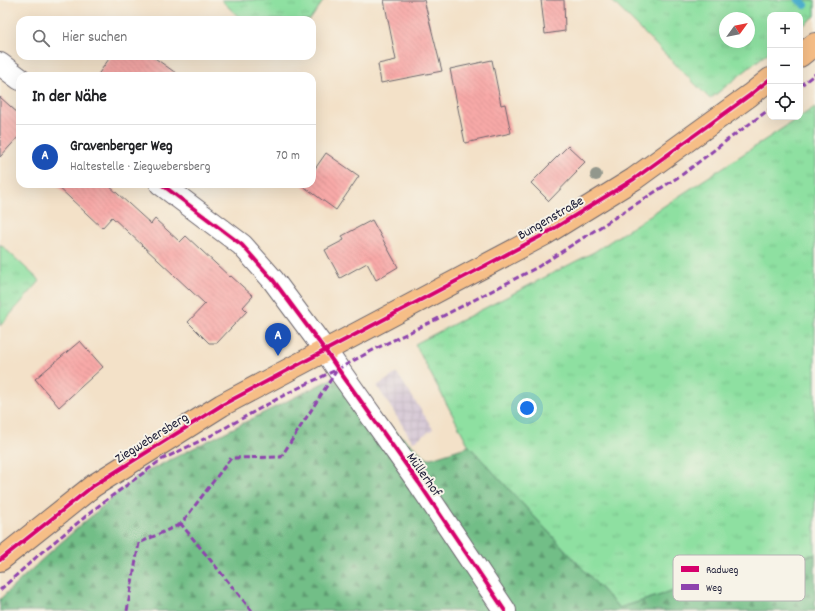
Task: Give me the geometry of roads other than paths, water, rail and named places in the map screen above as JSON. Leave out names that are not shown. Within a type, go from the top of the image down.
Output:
[{"type":"main road","points":[[803,54],[815,44]]},
{"type":"main road","name":"Bungenstraße","points":[[325,350],[545,234],[634,179],[767,81]]},
{"type":"main road","name":"Ziegwebersberg","points":[[0,560],[93,486],[222,405],[325,350]]},
{"type":"street","points":[[0,64],[16,76]]},
{"type":"street","name":"Müllerhof","points":[[166,188],[242,245],[274,280],[419,483],[505,611]]},
{"type":"waterway","points":[[799,0],[805,5]]},
{"type":"place","name":"Gravenberger Weg","points":[[278,356]]}]
